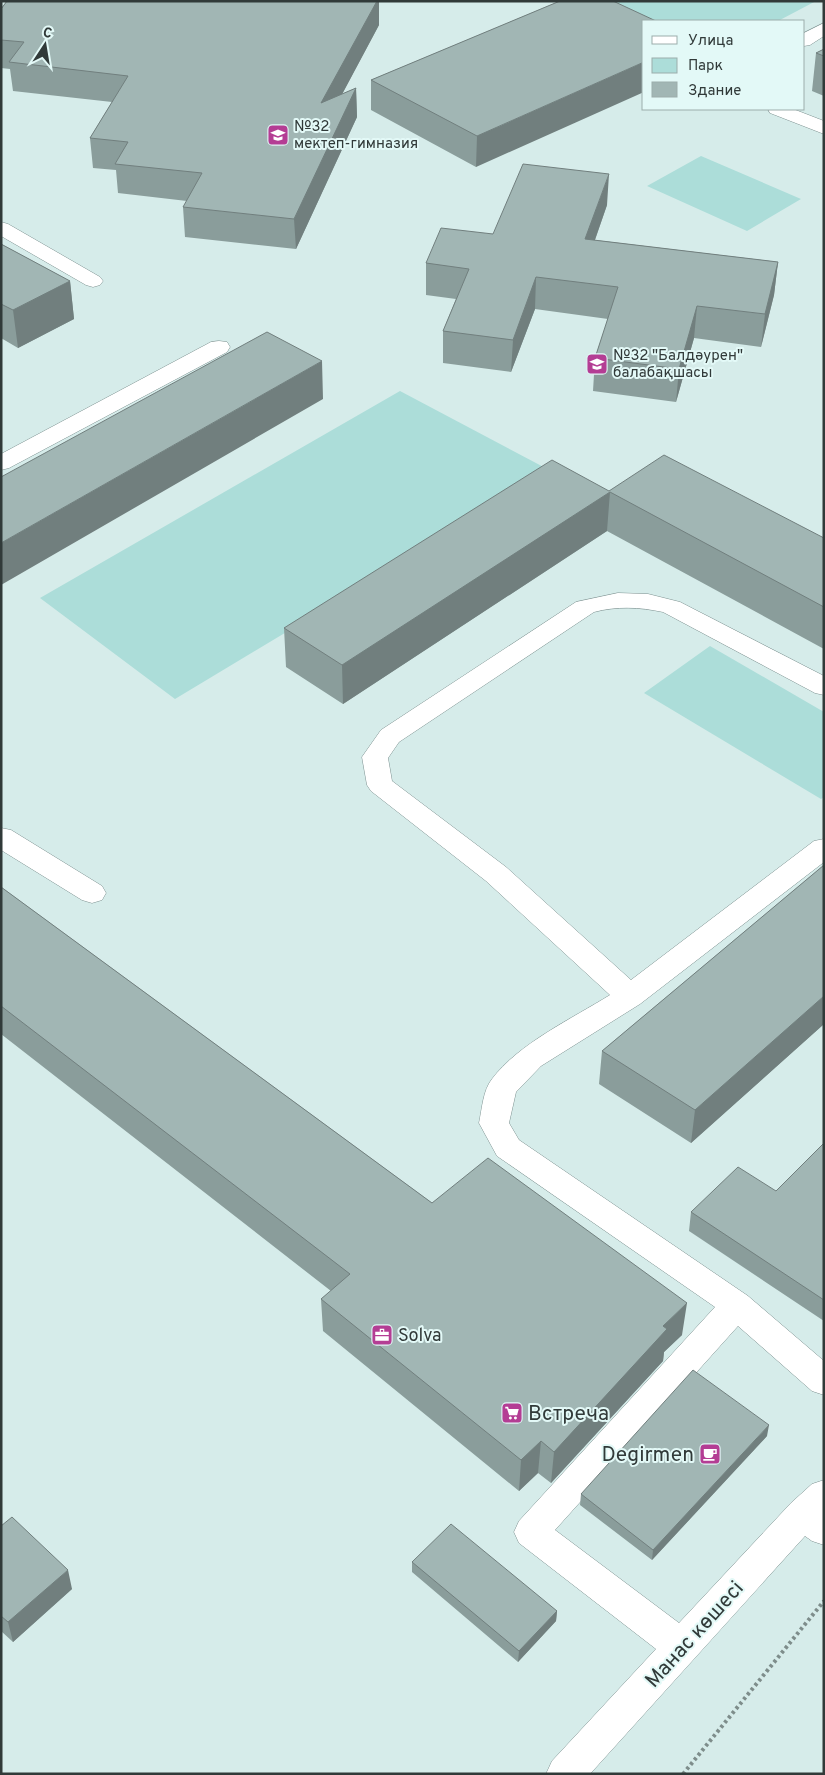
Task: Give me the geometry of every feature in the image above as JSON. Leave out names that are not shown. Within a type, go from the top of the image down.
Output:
[{"type":"street","points":[[805,40],[824,28]]},
{"type":"street","points":[[779,110],[824,128]]},
{"type":"street","points":[[1,228],[93,281]]},
{"type":"street","points":[[1,463],[219,347]]},
{"type":"street","points":[[630,996],[496,874],[380,786],[375,757],[390,736],[585,607],[608,600],[648,601],[671,607],[824,687]]},
{"type":"street","points":[[1,837],[92,893]]},
{"type":"street","points":[[824,848],[630,996],[531,1058],[502,1087],[494,1123],[508,1148],[737,1305],[824,1381]]},
{"type":"street","points":[[682,1647],[531,1532],[737,1305]]},
{"type":"street","name":"Манас көшесі","points":[[565,1774],[682,1647],[817,1513]]},
{"type":"path","points":[[683,1774],[824,1601]]},
{"type":"green space","points":[[572,1],[816,1],[780,20],[642,20]]},
{"type":"green space","points":[[701,156],[801,199],[747,231],[647,186]]},
{"type":"green space","points":[[400,391],[553,472],[175,699],[40,598]]},
{"type":"green space","points":[[710,646],[824,712],[824,797],[821,799],[644,693]]},
{"type":"building","points":[[7,1],[377,1],[321,103],[356,88],[294,219],[183,207],[202,173],[115,164],[128,142],[90,138],[128,76],[9,62],[24,42],[1,40],[1,9]]},
{"type":"building","points":[[560,1],[613,1],[654,20],[642,20],[642,63],[477,136],[371,80]]},
{"type":"building","points":[[824,49],[824,56],[816,53]]},
{"type":"building","points":[[523,164],[609,174],[585,239],[778,262],[765,314],[697,306],[679,369],[595,358],[618,287],[536,277],[513,340],[443,331],[469,269],[426,263],[441,228],[493,234]]},
{"type":"building","points":[[1,244],[70,281],[13,310],[1,304]]},
{"type":"building","points":[[267,332],[322,361],[1,543],[1,477]]},
{"type":"building","points":[[664,455],[824,538],[824,607],[610,492],[342,665],[284,628],[552,460],[609,491]]},
{"type":"building","points":[[824,865],[824,996],[695,1110],[602,1051]]},
{"type":"building","points":[[1,887],[432,1203],[488,1158],[687,1303],[663,1326],[667,1329],[554,1452],[541,1441],[521,1460],[321,1299],[350,1274],[1,1006]]},
{"type":"building","points":[[824,1143],[824,1300],[691,1212],[738,1167],[776,1191]]},
{"type":"building","points":[[693,1370],[769,1425],[653,1550],[581,1494]]},
{"type":"building","points":[[12,1517],[68,1570],[8,1622],[1,1616],[1,1526]]},
{"type":"building","points":[[451,1524],[557,1611],[519,1651],[412,1562]]},
{"type":"place","name":"№32 мектеп-гимназия","points":[[278,135]]},
{"type":"place","name":"№32 \"Балдәурен\" балабақшасы","points":[[597,364]]},
{"type":"place","name":"Solva","points":[[382,1335]]},
{"type":"place","name":"Встреча","points":[[512,1413]]},
{"type":"place","name":"Degirmen","points":[[710,1454]]}]
